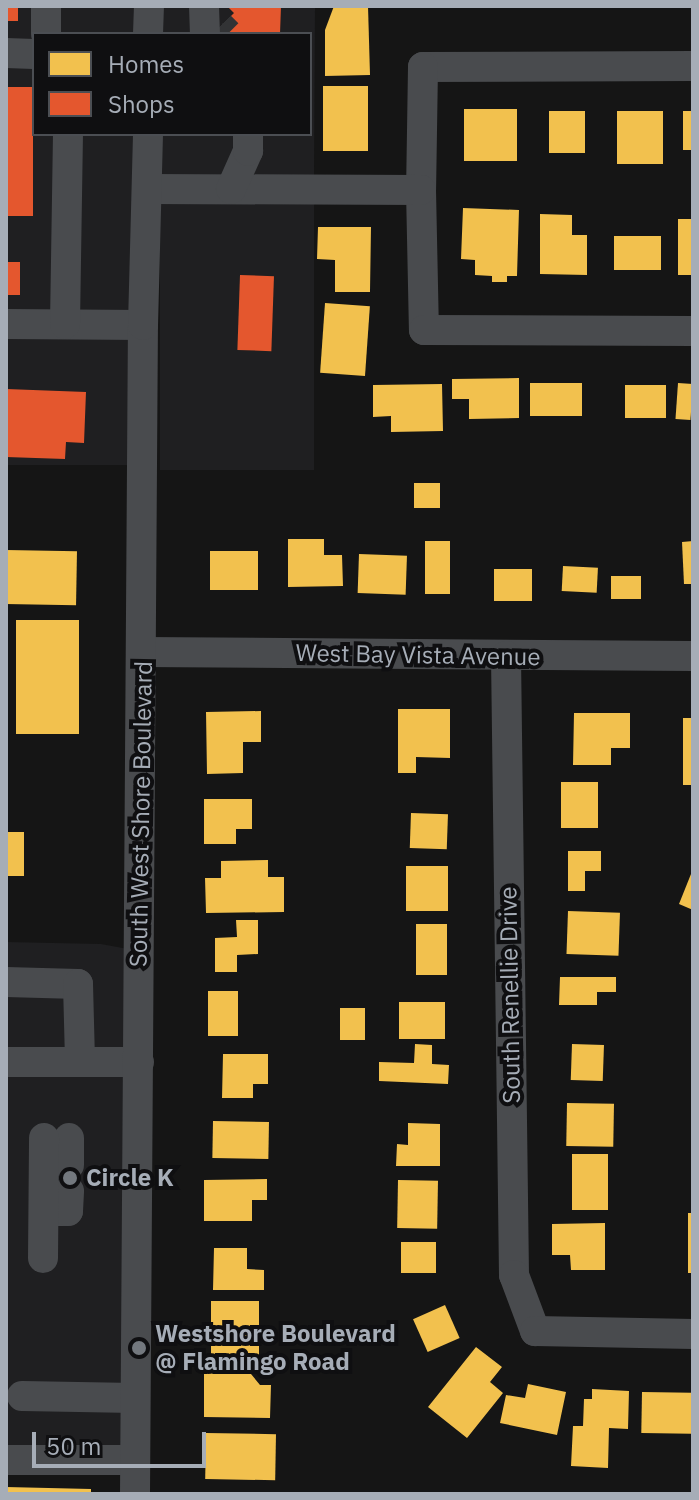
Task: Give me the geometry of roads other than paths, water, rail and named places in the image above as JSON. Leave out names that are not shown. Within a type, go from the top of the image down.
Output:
[{"type":"street","points":[[46,6],[46,32]]},
{"type":"street","points":[[148,32],[149,6]]},
{"type":"street","points":[[6,53],[32,54]]},
{"type":"street","points":[[693,66],[423,67],[421,190],[424,330],[693,331]]},
{"type":"street","points":[[65,324],[68,136]]},
{"type":"street","name":"South West Shore Boulevard","points":[[135,1494],[143,325],[148,136]]},
{"type":"street","points":[[231,189],[248,151],[248,136]]},
{"type":"street","points":[[148,189],[421,190]]},
{"type":"street","points":[[6,324],[143,325]]},
{"type":"street","name":"West Bay Vista Avenue","points":[[143,652],[693,656]]},
{"type":"street","name":"South Renellie Drive","points":[[506,656],[514,1275],[535,1331],[693,1334]]},
{"type":"street","points":[[6,982],[78,984],[80,1062]]},
{"type":"street","points":[[6,1062],[139,1062]]},
{"type":"street","points":[[43,1258],[44,1211],[62,1158],[68,1211],[44,1211]]},
{"type":"street","points":[[22,1396],[135,1398]]},
{"type":"street","points":[[6,1460],[135,1460]]},
{"type":"tunnel","points":[[220,26],[226,32]]},
{"type":"place","name":"Circle K","points":[[70,1178]]},
{"type":"place","name":"Westshore Boulevard @ Flamingo Road","points":[[139,1348]]}]
